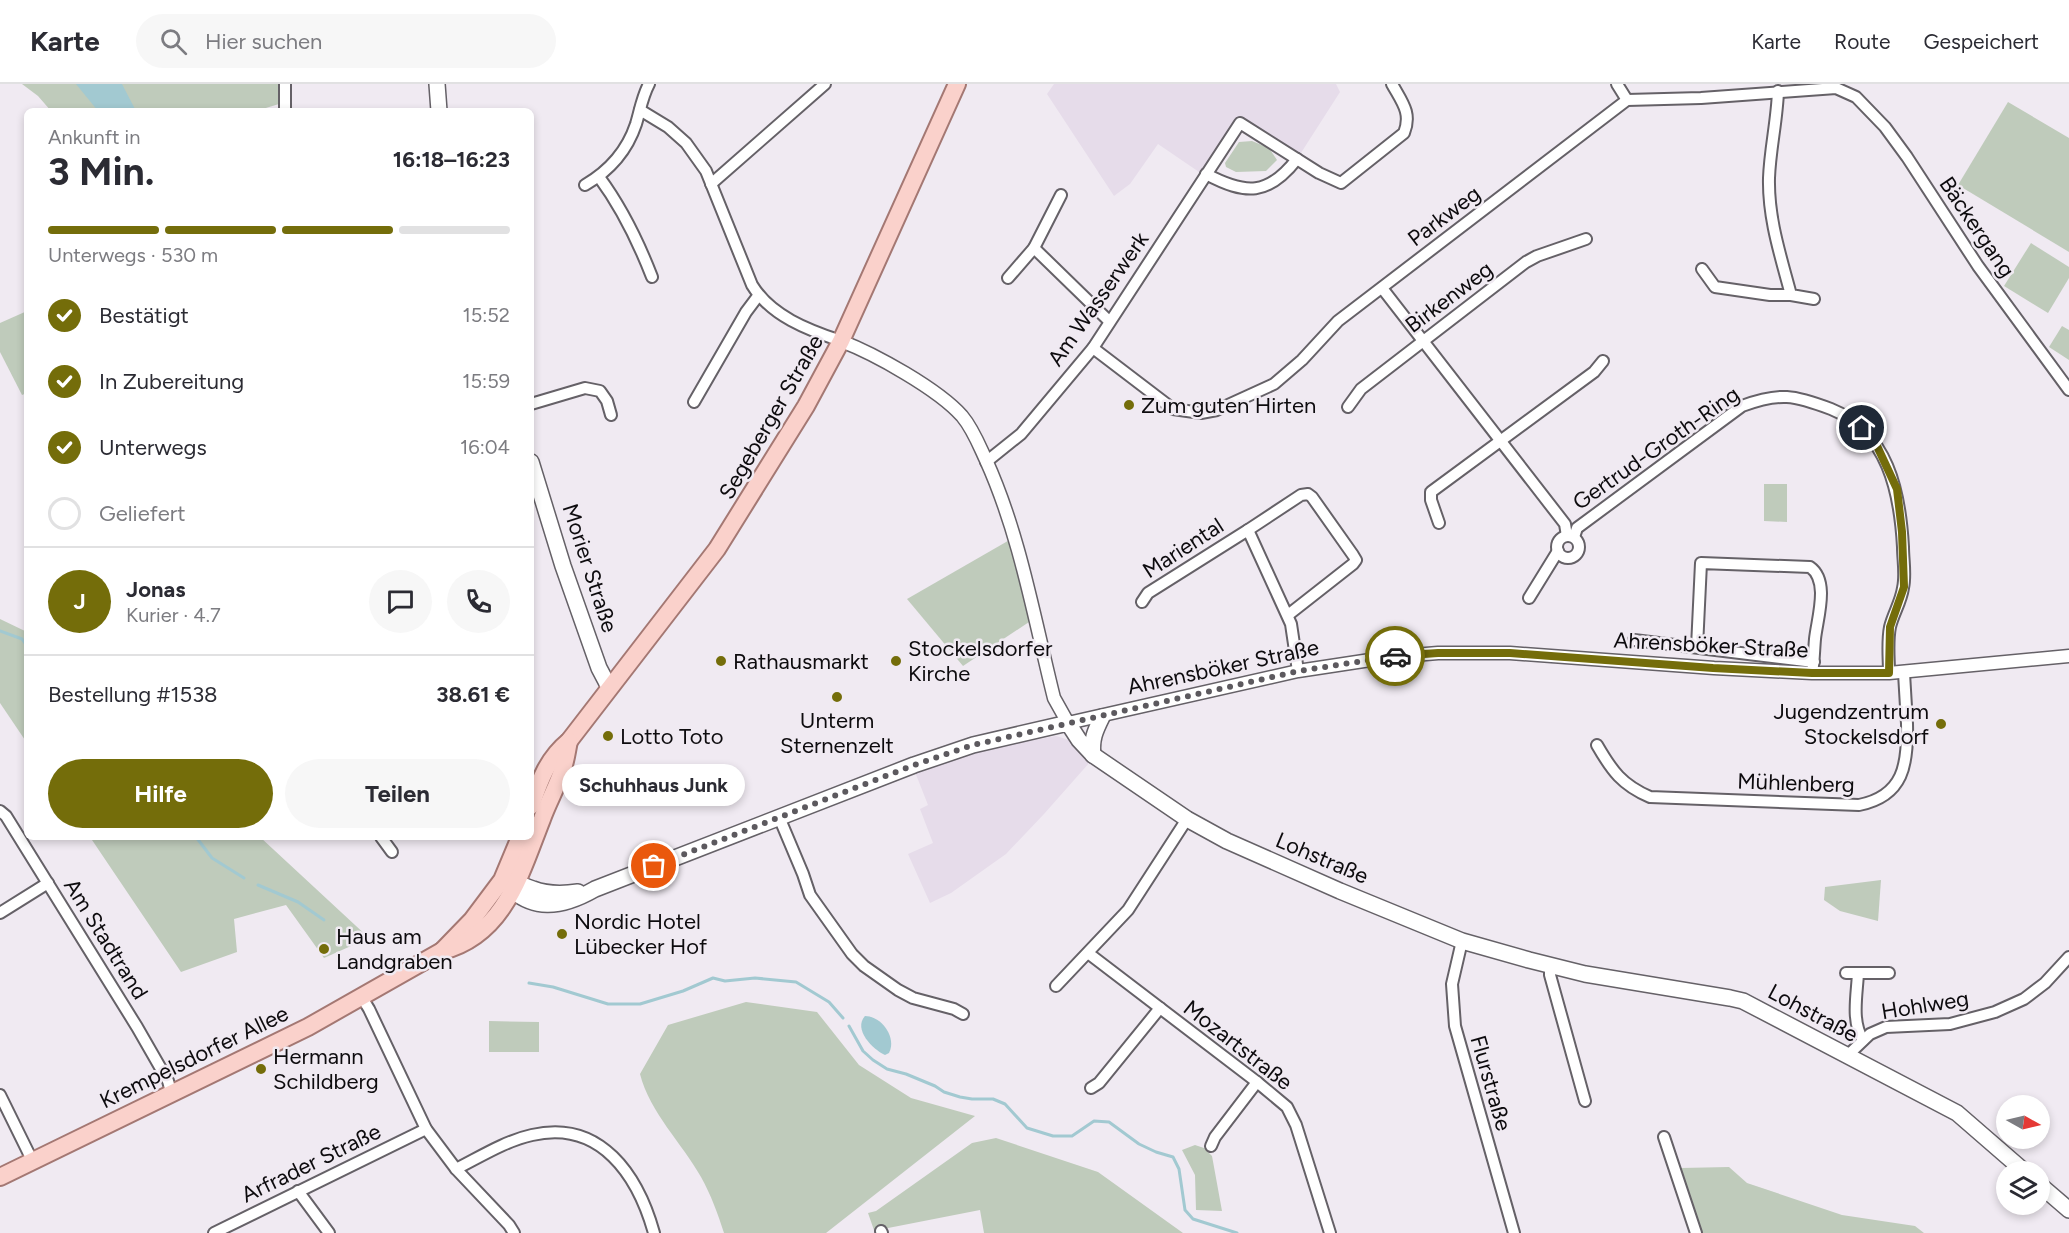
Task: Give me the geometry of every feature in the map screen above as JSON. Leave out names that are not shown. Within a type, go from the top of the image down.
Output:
[{"type":"main road","points":[[437,84],[439,108]]},
{"type":"main road","name":"Segeberger Straße","points":[[534,798],[542,775],[555,752],[569,741],[692,583],[723,540],[806,406],[842,341],[957,84]]},
{"type":"main road","name":"Morier Straße","points":[[534,472],[563,566],[609,687]]},
{"type":"main road","points":[[1093,755],[1094,733],[1102,717]]},
{"type":"main road","name":"Lohstraße","points":[[1068,723],[1079,741],[1093,755],[1187,819],[1227,841],[1303,876],[1462,941],[1585,974],[1743,1001],[1957,1113],[2012,1161]]},
{"type":"main road","name":"Ahrensböker Straße","points":[[510,884],[545,892],[573,893],[595,889],[914,765],[966,747],[1068,723]]},
{"type":"main road","name":"Segeberger Straße","points":[[534,832],[564,767],[569,741]]},
{"type":"main road","name":"Segeberger Straße","points":[[510,884],[519,840]]},
{"type":"main road","name":"Segeberger Straße","points":[[405,972],[442,951],[459,947],[473,938],[496,916],[530,840]]},
{"type":"main road","name":"Krempelsdorfer Allee","points":[[0,1177],[308,1027],[405,972]]},
{"type":"main road","points":[[2050,1194],[2069,1210]]},
{"type":"street","points":[[285,84],[285,108]]},
{"type":"street","points":[[585,185],[599,177],[624,151],[649,84]]},
{"type":"street","points":[[711,183],[825,84]]},
{"type":"street","points":[[1206,174],[1233,188],[1261,188],[1285,175],[1297,159],[1341,183],[1404,133],[1409,122],[1407,112],[1392,84]]},
{"type":"street","points":[[1617,84],[1627,100],[1701,98],[1778,91],[1851,88]]},
{"type":"street","name":"Bäckergang","points":[[1851,88],[1875,114],[1907,157],[1978,266],[2069,390]]},
{"type":"street","points":[[1778,91],[1777,121],[1769,178],[1771,213],[1791,295]]},
{"type":"street","name":"Parkweg","points":[[1093,348],[1173,409],[1201,413],[1217,410],[1274,384],[1302,360],[1338,321],[1627,100]]},
{"type":"street","points":[[640,110],[668,127],[686,143],[706,171],[758,296],[778,314],[818,334],[864,350],[892,366],[955,410],[968,426],[999,490],[1014,534],[1054,698],[1068,723]]},
{"type":"street","name":"Am Wasserwerk","points":[[986,462],[1021,434],[1093,348],[1240,123],[1297,159]]},
{"type":"street","points":[[599,177],[613,195],[629,225],[652,277]]},
{"type":"street","points":[[1008,278],[1034,248],[1061,195]]},
{"type":"street","name":"Birkenweg","points":[[1348,407],[1361,389],[1526,262],[1586,239]]},
{"type":"street","points":[[1034,248],[1109,321]]},
{"type":"street","points":[[1702,269],[1715,287],[1814,299]]},
{"type":"street","name":"Gertrud-Groth-Ring","points":[[1382,288],[1565,524],[1570,536],[1578,541],[1580,547],[1574,557],[1563,557],[1557,545],[1561,538],[1570,536],[1577,528],[1742,406],[1767,397],[1793,397],[1840,413],[1862,428],[1877,446],[1897,489],[1902,532],[1904,587],[1890,627],[1889,673]]},
{"type":"street","points":[[694,402],[746,312],[758,296]]},
{"type":"street","points":[[1439,523],[1431,500],[1431,492],[1594,372],[1603,361]]},
{"type":"street","points":[[534,403],[585,388],[600,391],[607,401],[611,415]]},
{"type":"street","name":"Mariental","points":[[1142,602],[1148,593],[1301,495],[1308,494],[1356,560],[1288,615]]},
{"type":"street","name":"Mariental","points":[[1248,530],[1292,624],[1299,671]]},
{"type":"street","name":"Gertrud-Groth-Ring","points":[[1529,598],[1558,551]]},
{"type":"street","points":[[1697,647],[1701,563],[1810,567],[1815,570],[1820,581],[1820,611],[1813,667]]},
{"type":"street","name":"Ahrensböker Straße","points":[[1634,640],[1697,647],[1813,667]]},
{"type":"street","name":"Ahrensböker Straße","points":[[1068,723],[1299,671],[1390,657],[1474,652],[1618,663],[1813,667],[1904,673],[2069,656]]},
{"type":"street","name":"Mühlenberg","points":[[1597,746],[1616,776],[1634,790],[1650,797],[1859,805],[1868,803],[1879,799],[1891,790],[1905,768],[1907,733],[1904,673]]},
{"type":"street","name":"Am Stadtrand","points":[[0,811],[6,816],[137,1027],[168,1081],[171,1092]]},
{"type":"street","points":[[779,817],[810,895],[852,954],[864,966],[898,990],[913,998],[954,1009],[963,1014]]},
{"type":"street","points":[[1056,986],[1128,910],[1187,819]]},
{"type":"street","points":[[383,840],[392,852]]},
{"type":"street","points":[[0,913],[48,883]]},
{"type":"street","name":"Flurstraße","points":[[1462,941],[1452,984],[1455,1026],[1514,1233]]},
{"type":"street","name":"Mozartstraße","points":[[1088,953],[1287,1107],[1292,1116],[1330,1233]]},
{"type":"street","name":"Hohlweg","points":[[1847,1056],[1870,1034],[1886,1027],[1950,1024],[1995,1012],[2025,999],[2069,957]]},
{"type":"street","points":[[1550,965],[1550,975],[1585,1101]]},
{"type":"street","points":[[1863,1040],[1856,1022],[1852,973],[1889,973]]},
{"type":"street","points":[[361,996],[426,1129],[456,1169],[514,1233]]},
{"type":"street","points":[[1091,1088],[1099,1083],[1160,1008]]},
{"type":"street","points":[[1211,1146],[1215,1137],[1257,1082]]},
{"type":"street","points":[[0,1095],[33,1162]]},
{"type":"street","name":"Arfrader Straße","points":[[214,1233],[426,1129]]},
{"type":"street","points":[[456,1169],[515,1140],[532,1135],[550,1132],[583,1137],[596,1142],[613,1155],[632,1179],[649,1214],[654,1233]]},
{"type":"street","points":[[1664,1137],[1696,1233]]},
{"type":"street","points":[[298,1191],[329,1233]]},
{"type":"shaded area","points":[[1054,84],[1336,84],[1340,92],[1299,156],[1240,117],[1202,174],[1158,144],[1130,184],[1114,196],[1047,94]]},
{"type":"shaded area","points":[[1056,736],[1072,741],[1090,762],[1006,854],[951,893],[930,903],[908,854],[933,843],[920,809],[928,805],[915,772],[971,752]]},
{"type":"green space","points":[[22,84],[280,84],[279,104],[266,108],[48,108],[38,96]]},
{"type":"green space","points":[[2008,102],[2069,138],[2069,252],[1958,185]]},
{"type":"green space","points":[[1252,141],[1269,148],[1277,160],[1266,171],[1236,172],[1226,167],[1225,163],[1239,142]]},
{"type":"green space","points":[[2031,243],[2069,267],[2069,278],[2048,313],[2004,286]]},
{"type":"green space","points":[[24,312],[24,394],[22,395],[0,352],[0,323]]},
{"type":"green space","points":[[2062,326],[2069,330],[2069,360],[2049,347]]},
{"type":"green space","points":[[1764,484],[1787,484],[1787,522],[1764,521]]},
{"type":"green space","points":[[1013,538],[1032,620],[963,666],[907,599]]},
{"type":"green space","points":[[0,619],[24,631],[24,739],[0,703]]},
{"type":"green space","points":[[92,840],[263,840],[369,938],[324,958],[286,905],[234,919],[237,952],[181,972]]},
{"type":"green space","points":[[1881,880],[1878,921],[1840,911],[1824,900],[1825,887]]},
{"type":"green space","points":[[746,1002],[817,1012],[859,1065],[911,1098],[975,1116],[826,1233],[724,1233],[705,1184],[651,1102],[640,1074],[668,1025]]},
{"type":"green space","points":[[489,1021],[539,1022],[539,1052],[489,1052]]},
{"type":"green space","points":[[996,1138],[1098,1172],[1183,1233],[984,1233],[980,1210],[883,1229],[875,1233],[868,1213],[876,1211],[972,1143]]},
{"type":"green space","points":[[1195,1145],[1204,1148],[1212,1156],[1222,1211],[1196,1210],[1195,1175],[1182,1150]]},
{"type":"green space","points":[[1729,1167],[1747,1183],[1842,1215],[1915,1226],[1924,1233],[1702,1233],[1681,1168]]},
{"type":"water","points":[[76,84],[122,84],[134,108],[96,108]]},
{"type":"water","points":[[865,1016],[877,1020],[886,1029],[891,1041],[889,1053],[885,1055],[880,1052],[866,1038],[861,1027]]},
{"type":"waterway","points":[[0,631],[24,642]]},
{"type":"waterway","points":[[198,840],[212,858],[244,878]]},
{"type":"waterway","points":[[258,885],[298,902],[324,920]]},
{"type":"waterway","points":[[529,983],[553,987],[608,1004],[640,1004],[683,991],[713,978],[725,981],[755,978],[796,982],[829,1002],[843,1018]]},
{"type":"waterway","points":[[849,1026],[863,1051],[887,1069],[906,1074],[960,1097],[993,1099],[1005,1104],[1027,1128],[1053,1136],[1072,1136],[1094,1121],[1109,1122],[1139,1144],[1173,1157],[1179,1169],[1185,1210],[1193,1219],[1237,1233]]},
{"type":"way so far","points":[[654,866],[914,765],[973,745],[1299,671],[1395,656]]},
{"type":"place","name":"Zum guten Hirten","points":[[1129,405]]},
{"type":"place","name":"Rathausmarkt","points":[[721,661]]},
{"type":"place","name":"Stockelsdorfer Kirche","points":[[896,661]]},
{"type":"place","name":"Unterm Sternenzelt","points":[[837,697]]},
{"type":"place","name":"Jugendzentrum Stockelsdorf","points":[[1941,724]]},
{"type":"place","name":"Lotto Toto","points":[[608,736]]},
{"type":"place","name":"Schuhhaus Junk","points":[[654,866]]},
{"type":"place","name":"Nordic Hotel Lübecker Hof","points":[[562,934]]},
{"type":"place","name":"Haus am Landgraben","points":[[324,949]]},
{"type":"place","name":"Hermann Schildberg","points":[[261,1069]]},
{"type":"route","points":[[1395,656],[1474,652],[1510,653],[1607,662],[1713,668],[1812,673],[1889,673],[1888,637],[1904,587],[1902,532],[1897,489],[1877,446],[1862,428]]}]
